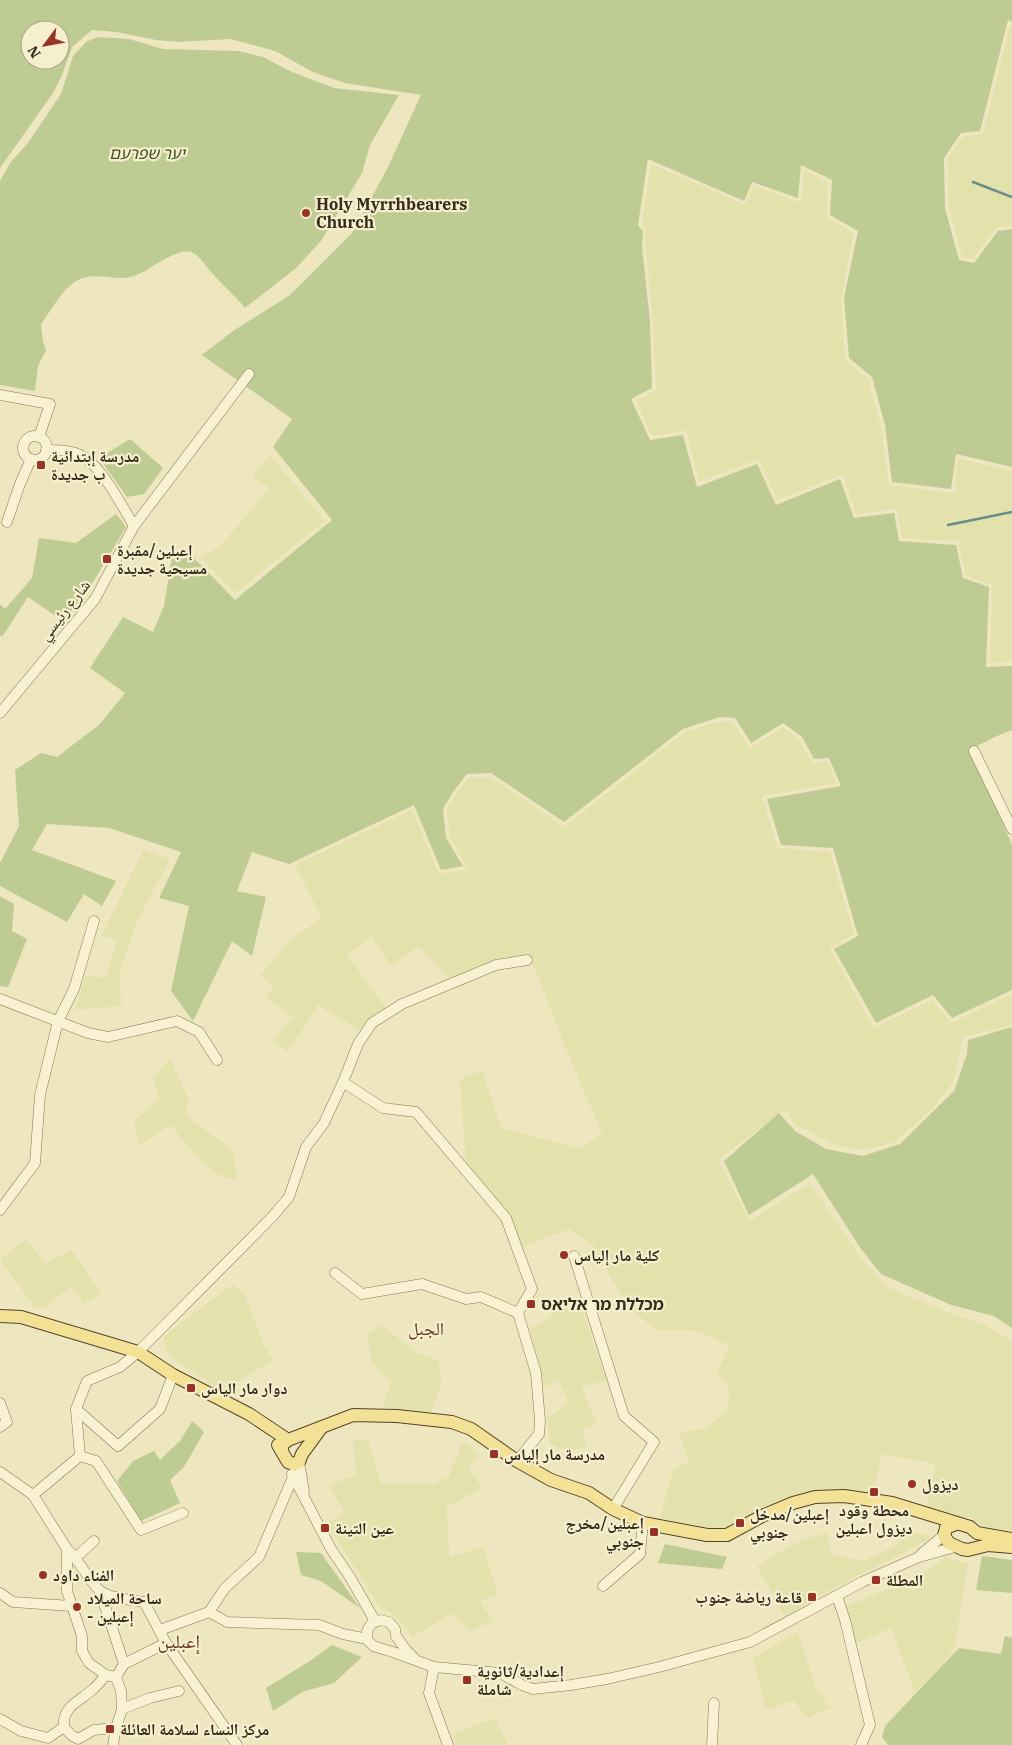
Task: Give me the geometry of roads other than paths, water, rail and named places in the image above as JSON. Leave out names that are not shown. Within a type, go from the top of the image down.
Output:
[{"type":"main road","points":[[0,1316],[20,1317],[138,1352],[173,1375],[249,1414],[287,1444],[296,1459],[321,1428]]},
{"type":"main road","points":[[287,1444],[353,1415],[397,1416],[452,1422],[470,1430],[550,1480],[590,1493],[613,1509],[643,1523],[707,1535],[724,1536],[762,1516],[793,1503],[815,1497],[844,1496],[892,1503],[970,1527],[978,1533],[1012,1539]]},
{"type":"main road","points":[[921,1512],[935,1522],[945,1533]]},
{"type":"main road","points":[[956,1524],[950,1526],[945,1533],[945,1539],[955,1547],[968,1550],[988,1545],[1012,1547]]},
{"type":"main road","points":[[973,1548],[978,1541],[978,1533]]},
{"type":"street","name":"شارع رئيسي","points":[[0,713],[96,599],[134,526],[249,374]]},
{"type":"street","points":[[0,395],[50,404],[40,437]]},
{"type":"street","points":[[32,436],[40,437],[45,442],[46,450],[43,457],[31,459],[23,451],[24,443],[32,436]]},
{"type":"street","points":[[46,450],[66,450],[84,457],[98,470],[134,526]]},
{"type":"street","points":[[7,522],[31,459]]},
{"type":"street","points":[[974,751],[1012,829]]},
{"type":"street","points":[[0,1210],[35,1163],[40,1095],[58,1020],[74,989],[94,921]]},
{"type":"street","points":[[80,1456],[76,1409],[87,1381],[120,1367],[138,1352],[289,1197],[306,1147],[324,1123],[358,1044],[372,1023],[402,1004],[496,965],[526,960]]},
{"type":"street","points":[[0,999],[88,1033],[108,1037],[177,1021],[199,1032],[218,1060]]},
{"type":"street","points":[[343,1082],[383,1108],[416,1112],[506,1218],[532,1289],[518,1313],[536,1373],[540,1421],[539,1434],[517,1461]]},
{"type":"street","points":[[574,1256],[624,1416],[654,1442],[613,1509]]},
{"type":"street","points":[[335,1273],[362,1294],[422,1284],[466,1299],[481,1296],[518,1313]]},
{"type":"street","points":[[76,1409],[118,1446],[160,1409],[173,1375]]},
{"type":"street","points":[[0,1403],[6,1422],[0,1427]]},
{"type":"street","points":[[33,1495],[80,1456]]},
{"type":"street","points":[[80,1456],[96,1461],[141,1530],[183,1513]]},
{"type":"street","points":[[160,1630],[209,1612],[225,1588],[259,1556],[293,1477],[296,1459]]},
{"type":"street","points":[[296,1459],[306,1499]]},
{"type":"street","points":[[0,1472],[33,1495],[67,1549],[76,1557],[100,1591],[124,1664]]},
{"type":"street","points":[[293,1477],[331,1550],[350,1577],[375,1621]]},
{"type":"street","points":[[603,1586],[640,1554],[643,1523]]},
{"type":"street","points":[[919,1557],[945,1533]]},
{"type":"street","points":[[76,1557],[94,1541]]},
{"type":"street","points":[[209,1612],[227,1622],[319,1625],[343,1634],[367,1639],[373,1646],[434,1667],[500,1673],[522,1686],[533,1689],[608,1679],[750,1642],[862,1582],[919,1557],[955,1547]]},
{"type":"street","points":[[67,1549],[67,1591],[82,1636],[82,1651],[89,1663],[111,1676],[121,1691],[122,1710],[113,1745]]},
{"type":"street","points":[[100,1591],[116,1597],[144,1602],[166,1644],[237,1745]]},
{"type":"street","points":[[0,1593],[13,1602],[72,1606]]},
{"type":"street","points":[[836,1596],[845,1620],[870,1725],[861,1745]]},
{"type":"street","points":[[367,1639],[368,1628],[375,1621],[389,1622],[406,1650],[417,1661]]},
{"type":"street","points":[[381,1649],[390,1646],[396,1636]]},
{"type":"street","points":[[116,1728],[94,1730],[78,1739],[71,1735],[64,1727],[64,1719],[70,1707],[124,1664],[166,1644]]},
{"type":"street","points":[[434,1667],[429,1693],[448,1745]]},
{"type":"street","points":[[122,1710],[150,1698],[179,1691]]},
{"type":"street","points":[[712,1745],[714,1703]]},
{"type":"street","points":[[0,1719],[21,1731],[49,1742],[64,1727]]},
{"type":"waterway","points":[[973,182],[1012,197]]},
{"type":"waterway","points":[[948,525],[1012,512]]},
{"type":"place","name":"Holy Myrrhbearers Church","points":[[306,213]]},
{"type":"place","name":"مدرسة إبتدائية ب جديدة","points":[[41,465]]},
{"type":"place","name":"إعبلين/مقبرة مسيحية جديدة","points":[[107,559]]},
{"type":"place","name":"كلية مار إلياس","points":[[564,1255]]},
{"type":"place","name":"מכללת מר אליאס","points":[[531,1304]]},
{"type":"place","name":"دوار مار الياس","points":[[191,1388]]},
{"type":"place","name":"مدرسة مار إلياس","points":[[494,1454]]},
{"type":"place","name":"ديزول","points":[[912,1484]]},
{"type":"place","name":"محطة وقود ديزول اعبلين","points":[[874,1492]]},
{"type":"place","name":"إعبلين/مدخل جنوبي","points":[[740,1523]]},
{"type":"place","name":"عين التينة","points":[[325,1528]]},
{"type":"place","name":"إعبلين/مخرج جنوبي","points":[[654,1532]]},
{"type":"place","name":"الفناء داود","points":[[43,1575]]},
{"type":"place","name":"المطلة","points":[[876,1580]]},
{"type":"place","name":"قاعة رياضة جنوب","points":[[812,1597]]},
{"type":"place","name":"ساحة الميلاد - إعبلين","points":[[77,1607]]},
{"type":"place","name":"إعدادية/ثانوية شاملة","points":[[467,1680]]},
{"type":"place","name":"مركز النساء لسلامة العائلة","points":[[110,1729]]},
{"type":"district","name":"الجبل","points":[[426,1329]]},
{"type":"district","name":"إعبلين","points":[[179,1641]]},
{"type":"park label","name":"יער שפרעם","points":[[147,153]]}]
